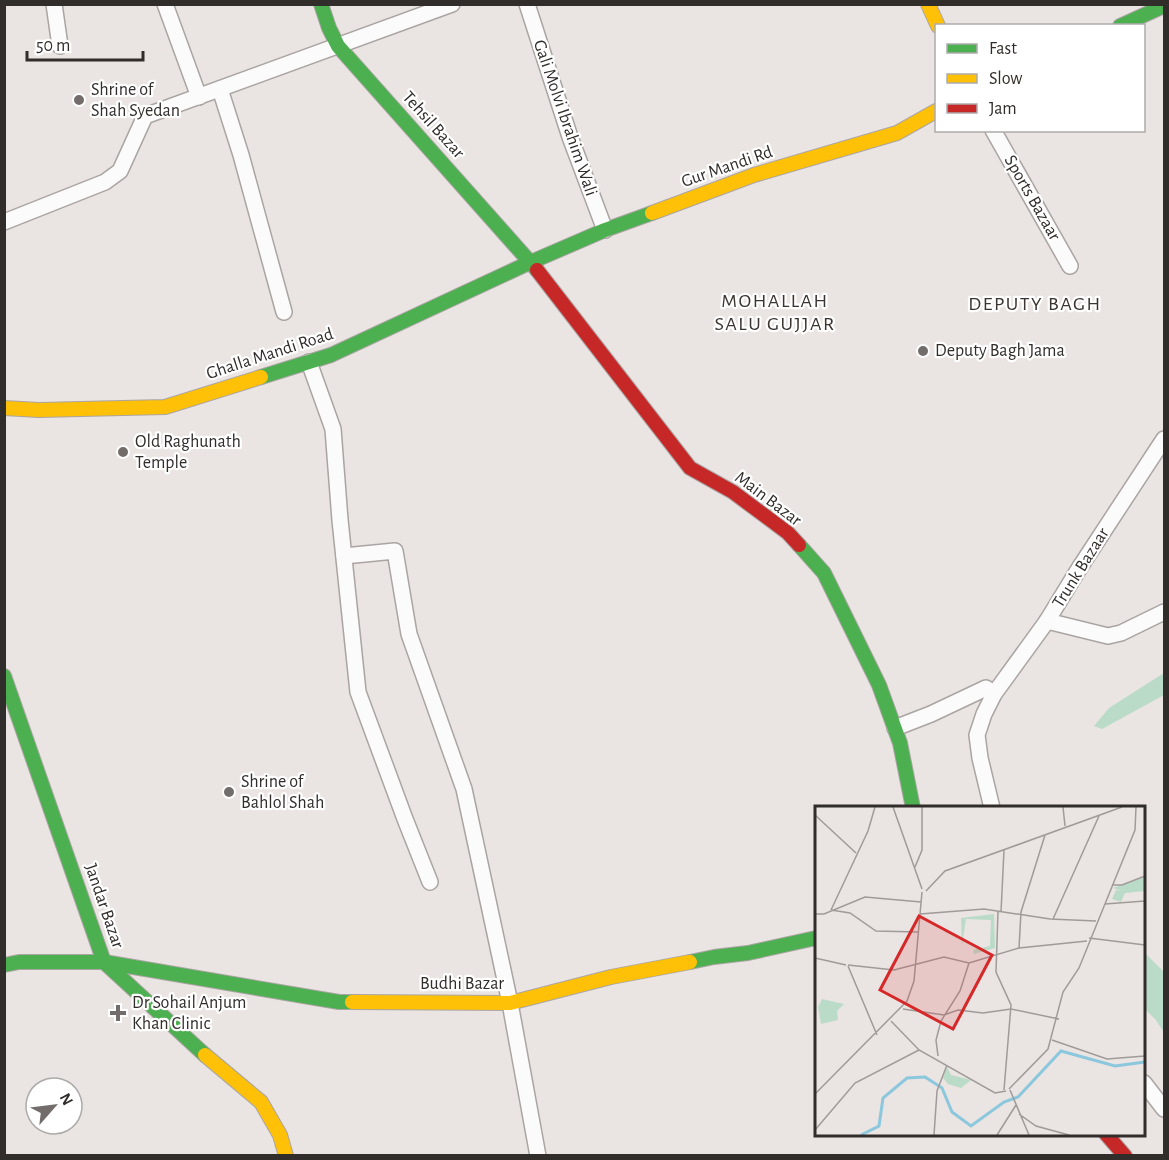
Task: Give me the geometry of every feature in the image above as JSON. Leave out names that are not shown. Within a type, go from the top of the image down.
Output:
[{"type":"street","points":[[54,4],[60,46]]},
{"type":"street","points":[[165,4],[199,97]]},
{"type":"street","name":"Tehsil Bazar","points":[[321,4],[338,46],[531,262]]},
{"type":"street","points":[[4,222],[105,182],[120,171],[145,116],[452,4]]},
{"type":"street","name":"Gali Molvi Ibrahim Wali","points":[[527,4],[570,137],[605,230]]},
{"type":"street","points":[[928,4],[937,24]]},
{"type":"street","points":[[1124,24],[1164,6]]},
{"type":"street","points":[[220,89],[241,155],[284,312]]},
{"type":"street","name":"Gur Mandi Rd","points":[[531,262],[605,230],[754,175],[897,133],[935,112]]},
{"type":"street","name":"Sports Bazaar","points":[[994,132],[1070,266]]},
{"type":"street","name":"Ghalla Mandi Road","points":[[4,408],[39,410],[165,407],[331,355],[531,262]]},
{"type":"street","name":"Main Bazar","points":[[531,262],[690,468],[733,492],[788,533],[824,573],[879,685],[900,743],[913,806]]},
{"type":"street","points":[[309,362],[333,429],[358,692],[430,882]]},
{"type":"street","name":"Trunk Bazaar","points":[[992,806],[977,735],[984,714],[994,694],[1047,621],[1164,439]]},
{"type":"street","points":[[344,556],[395,551],[409,634],[464,789],[510,1003],[538,1155]]},
{"type":"street","points":[[1047,621],[1108,636],[1121,633],[1164,612]]},
{"type":"street","name":"Jandar Bazar","points":[[4,676],[104,962],[261,1102],[280,1135],[286,1155]]},
{"type":"street","points":[[895,728],[986,688],[994,694]]},
{"type":"street","name":"Budhi Bazar","points":[[4,965],[19,962],[104,962],[339,1002],[510,1003],[611,977],[714,957],[748,953],[815,938]]},
{"type":"street","points":[[1145,1085],[1164,1109]]},
{"type":"street","points":[[1108,1136],[1125,1155]]},
{"type":"green space","points":[[1164,673],[1164,695],[1102,729],[1094,726],[1109,708]]},
{"type":"green space","points":[[1145,953],[1164,972],[1164,1032],[1145,1009]]},
{"type":"traffic: fast","points":[[321,4],[338,46],[537,270]]},
{"type":"traffic: fast","points":[[1124,24],[1164,6]]},
{"type":"traffic: fast","points":[[261,377],[331,355],[531,262],[605,230],[652,213]]},
{"type":"traffic: fast","points":[[799,545],[824,573],[879,685],[900,743],[913,806]]},
{"type":"traffic: fast","points":[[4,676],[104,962],[205,1055]]},
{"type":"traffic: fast","points":[[690,962],[748,953],[815,938]]},
{"type":"traffic: fast","points":[[4,965],[19,962],[104,962],[339,1002],[352,1002]]},
{"type":"traffic: slow","points":[[928,4],[937,24]]},
{"type":"traffic: slow","points":[[652,213],[754,175],[897,133],[935,112]]},
{"type":"traffic: slow","points":[[4,408],[39,410],[165,407],[261,377]]},
{"type":"traffic: slow","points":[[352,1002],[510,1003],[611,977],[690,962]]},
{"type":"traffic: slow","points":[[205,1055],[261,1102],[280,1135],[286,1156]]},
{"type":"traffic: jam","points":[[537,270],[690,468],[733,492],[788,533],[799,545]]},
{"type":"traffic: jam","points":[[1108,1136],[1125,1156]]},
{"type":"place","name":"Shrine of Shah Syedan","points":[[79,100]]},
{"type":"place","name":"Deputy Bagh Jama","points":[[923,351]]},
{"type":"place","name":"Old Raghunath Temple","points":[[123,452]]},
{"type":"place","name":"Shrine of Bahlol Shah","points":[[229,792]]},
{"type":"place","name":"Dr Sohail Anjum Khan Clinic","points":[[118,1013]]},
{"type":"district","name":"DEPUTY BAGH","points":[[1035,304]]},
{"type":"district","name":"MOHALLAH SALU GUJJAR","points":[[775,312]]}]
